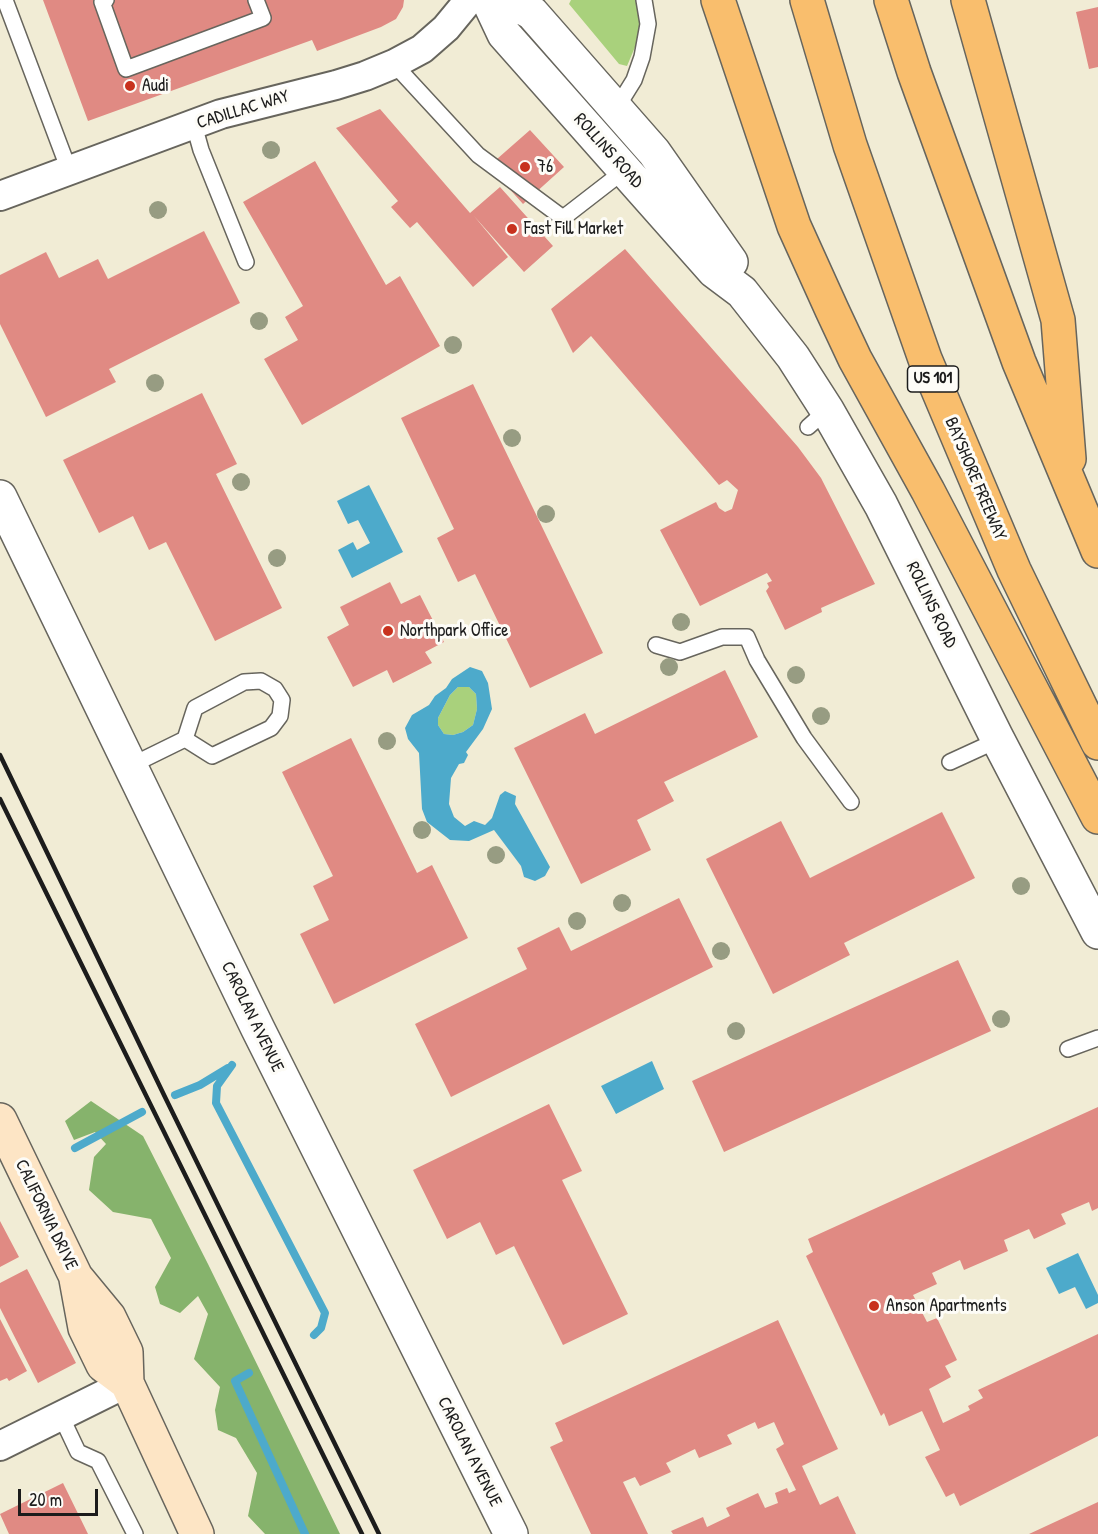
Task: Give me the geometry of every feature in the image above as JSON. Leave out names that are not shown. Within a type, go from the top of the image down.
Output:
[{"type":"highway","points":[[718,0],[794,226],[832,310],[855,359],[928,491],[1098,817]]},
{"type":"highway","name":"BAYSHORE FREEWAY","points":[[807,0],[850,145],[925,359],[1014,570],[1098,743]]},
{"type":"highway","points":[[891,0],[945,160],[1019,362],[1098,551]]},
{"type":"highway","points":[[968,0],[1058,320],[1071,488]]},
{"type":"main road","name":"CALIFORNIA DRIVE","points":[[0,1120],[76,1277],[109,1317],[126,1352],[127,1383],[197,1534]]},
{"type":"street","name":"CADILLAC WAY","points":[[2,191],[69,170],[231,111],[365,76],[422,49],[446,28],[469,0]]},
{"type":"street","name":"ROLLINS ROAD","points":[[488,0],[504,34],[714,270],[742,292],[793,357],[818,419],[881,505],[1098,932]]},
{"type":"street","name":"ROLLINS ROAD","points":[[508,0],[532,13],[654,152],[731,262],[742,292]]},
{"type":"street","name":"CAROLAN AVENUE","points":[[0,497],[14,539],[130,765],[262,1038],[511,1534]]},
{"type":"street","points":[[0,1446],[127,1383]]},
{"type":"lane","points":[[5,0],[69,170]]},
{"type":"lane","points":[[106,0],[102,2],[126,69],[263,18],[256,0]]},
{"type":"lane","points":[[616,109],[634,80],[642,57],[648,24],[644,0]]},
{"type":"lane","points":[[394,64],[478,155],[563,218],[625,170]]},
{"type":"lane","points":[[194,125],[201,150],[246,262]]},
{"type":"lane","points":[[656,645],[680,652],[722,637],[747,637],[757,660],[804,738],[851,802]]},
{"type":"lane","points":[[130,765],[185,739],[195,708],[244,682],[261,681],[275,689],[282,700],[280,716],[271,728],[212,756],[185,739]]},
{"type":"lane","points":[[950,762],[999,740]]},
{"type":"lane","points":[[1068,1049],[1098,1038]]},
{"type":"lane","points":[[61,1416],[78,1452],[98,1461],[135,1534]]},
{"type":"green space","points":[[571,0],[638,0],[641,24],[638,40],[627,66],[619,64],[569,4]]},
{"type":"green space","points":[[458,687],[469,687],[476,694],[477,709],[473,725],[463,732],[453,735],[444,734],[438,725],[438,718],[450,695]]},
{"type":"green space","points":[[91,1101],[143,1136],[340,1534],[265,1534],[248,1516],[257,1473],[236,1438],[218,1430],[215,1410],[220,1387],[194,1359],[208,1314],[198,1296],[180,1313],[160,1304],[155,1287],[171,1258],[151,1219],[113,1212],[89,1190],[94,1157],[106,1144],[95,1132],[74,1140],[65,1121]]},
{"type":"water","points":[[369,485],[403,552],[352,578],[338,550],[353,542],[357,550],[370,543],[358,520],[348,524],[337,501]]},
{"type":"water","points":[[470,667],[482,671],[488,683],[492,709],[483,729],[466,752],[468,755],[464,763],[459,764],[451,778],[449,804],[454,817],[465,826],[474,821],[485,825],[492,818],[500,795],[505,791],[516,796],[515,804],[550,867],[545,876],[535,881],[524,877],[521,866],[494,830],[469,841],[450,840],[427,822],[422,809],[419,753],[408,739],[405,728],[412,715],[429,705],[452,679]],"holes":[[[458,687],[469,687],[476,694],[477,709],[473,725],[463,732],[453,735],[444,734],[438,725],[438,718],[450,695]]]},
{"type":"water","points":[[652,1061],[664,1089],[616,1114],[601,1086]]},
{"type":"water","points":[[1078,1253],[1098,1295],[1098,1303],[1086,1309],[1075,1287],[1059,1294],[1046,1268]]},
{"type":"building","name":"Audi","points":[[43,0],[404,0],[396,19],[381,27],[317,51],[312,40],[88,121]]},
{"type":"building","points":[[1098,7],[1098,67],[1089,69],[1076,12]]},
{"type":"building","points":[[380,109],[470,213],[500,187],[553,246],[524,272],[474,216],[508,257],[473,287],[417,222],[410,228],[391,207],[398,201],[336,128]]},
{"type":"building","points":[[530,130],[564,167],[523,204],[489,166]]},
{"type":"building","points":[[315,161],[386,285],[400,276],[440,346],[302,425],[264,359],[298,340],[285,317],[303,306],[243,202]]},
{"type":"building","points":[[204,231],[240,303],[109,369],[116,382],[46,417],[0,324],[0,275],[46,252],[59,278],[98,259],[108,279]]},
{"type":"building","points":[[625,249],[798,447],[821,478],[875,584],[821,608],[822,612],[785,630],[766,591],[769,587],[767,583],[772,581],[767,573],[700,606],[660,530],[716,502],[725,512],[732,509],[738,490],[727,480],[719,485],[591,336],[573,353],[551,309]]},
{"type":"building","points":[[473,384],[603,653],[530,688],[475,574],[458,582],[437,538],[454,529],[401,418]]},
{"type":"building","points":[[202,393],[237,464],[216,474],[282,608],[215,641],[166,542],[149,550],[133,516],[99,533],[63,460]]},
{"type":"building","name":"Northpark Office","points":[[390,582],[401,604],[420,595],[444,642],[425,652],[432,663],[393,683],[387,670],[353,687],[327,637],[349,625],[340,607]]},
{"type":"building","points":[[725,670],[758,737],[664,782],[674,801],[637,820],[651,850],[581,884],[514,748],[585,713],[595,734]]},
{"type":"building","points":[[351,738],[417,873],[432,865],[468,938],[334,1004],[300,934],[329,920],[313,886],[333,876],[282,772]]},
{"type":"building","points":[[942,812],[975,878],[844,943],[850,955],[773,994],[706,859],[781,821],[810,878]]},
{"type":"building","points":[[679,898],[713,967],[451,1097],[415,1024],[527,969],[517,948],[559,927],[571,951]]},
{"type":"building","points":[[958,960],[991,1031],[724,1152],[692,1081]]},
{"type":"building","points":[[549,1104],[582,1171],[562,1180],[628,1314],[563,1345],[514,1246],[496,1255],[480,1222],[447,1239],[413,1170]]},
{"type":"building","name":"Anson Apartments","points":[[1098,1107],[1098,1208],[1092,1211],[1089,1202],[1061,1214],[1066,1224],[1034,1239],[1029,1229],[1004,1240],[1008,1251],[964,1270],[960,1260],[932,1273],[937,1284],[913,1295],[927,1322],[937,1318],[957,1360],[945,1366],[951,1377],[929,1389],[943,1423],[970,1410],[968,1406],[983,1398],[978,1390],[1098,1334],[1098,1436],[960,1506],[954,1493],[946,1497],[925,1457],[940,1450],[922,1411],[889,1426],[884,1413],[881,1416],[806,1256],[813,1252],[808,1239]]},
{"type":"building","points":[[0,1221],[19,1257],[0,1267]]},
{"type":"building","points":[[27,1269],[76,1363],[38,1383],[0,1308],[0,1283]]},
{"type":"building","points":[[0,1319],[27,1371],[9,1381],[7,1378],[0,1381]]},
{"type":"building","points":[[778,1320],[838,1449],[802,1466],[820,1505],[838,1496],[856,1534],[673,1534],[671,1531],[703,1517],[707,1527],[730,1516],[726,1508],[758,1493],[765,1508],[778,1503],[775,1493],[787,1488],[789,1493],[796,1490],[776,1449],[784,1444],[774,1422],[758,1429],[755,1422],[727,1435],[732,1444],[699,1458],[695,1449],[666,1463],[671,1472],[640,1486],[635,1477],[623,1482],[648,1534],[591,1534],[550,1447],[563,1441],[555,1423]]},
{"type":"building","points":[[63,1483],[88,1534],[9,1534],[0,1514]]},
{"type":"building","points":[[1098,1502],[1098,1534],[1029,1534]]},
{"type":"waterway","points":[[232,1065],[217,1086],[216,1103],[325,1313],[321,1328],[314,1335]]},
{"type":"waterway","points":[[175,1095],[200,1085],[228,1068]]},
{"type":"waterway","points":[[75,1148],[142,1112]]},
{"type":"waterway","points":[[249,1373],[235,1381],[305,1534]]},
{"type":"railway","points":[[0,755],[379,1534]]},
{"type":"railway","points":[[0,799],[362,1534]]},
{"type":"place","name":"Audi","points":[[130,86]]},
{"type":"place","name":"76","points":[[525,167]]},
{"type":"place","name":"Fast Fill Market","points":[[512,229]]},
{"type":"place","name":"Northpark Office","points":[[388,631]]},
{"type":"place","name":"Anson Apartments","points":[[874,1306]]}]
